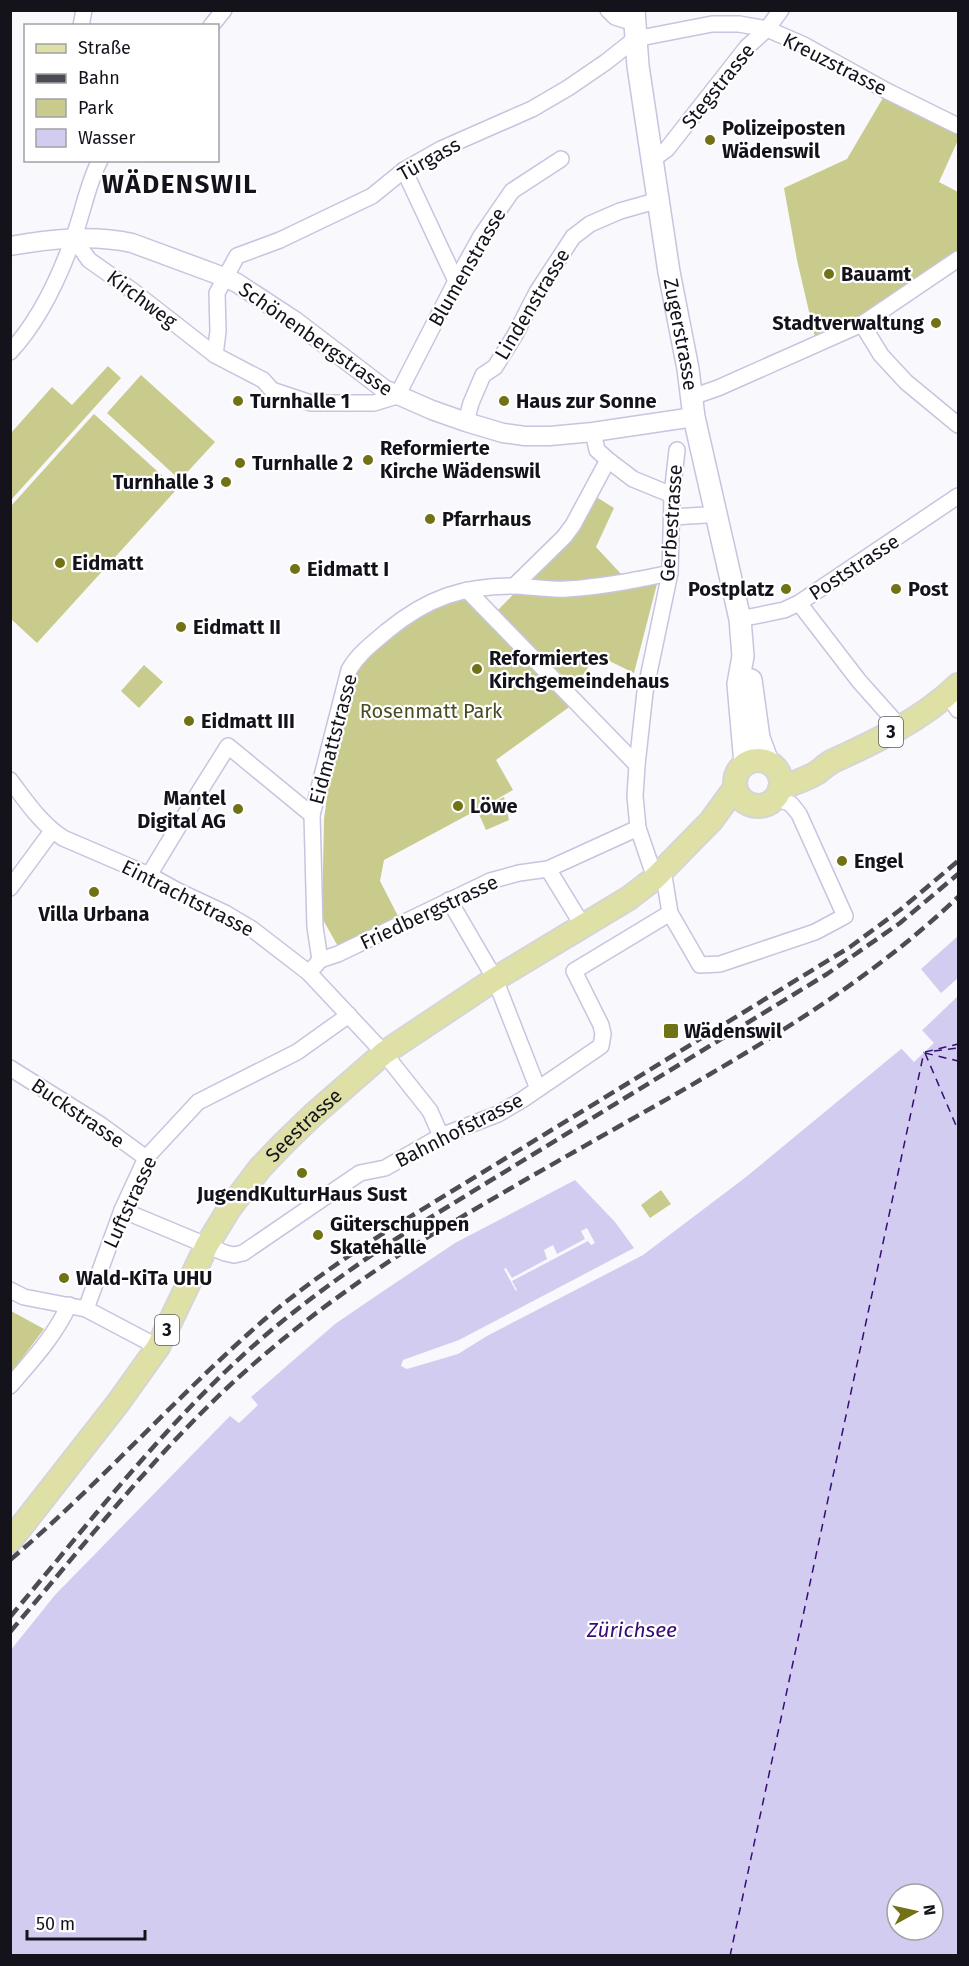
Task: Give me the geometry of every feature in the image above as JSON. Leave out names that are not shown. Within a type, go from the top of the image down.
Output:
[{"type":"main road","name":"Zugerstrasse","points":[[635,24],[658,200],[693,407],[740,619],[743,656],[752,682],[759,738],[769,776]]},
{"type":"main road","name":"3","points":[[769,776],[830,762],[865,747],[955,697]]},
{"type":"main road","name":"Seestrasse","points":[[10,1541],[118,1403],[158,1347],[207,1245],[229,1209],[260,1168],[313,1114],[384,1053],[495,979],[630,898],[659,874],[711,821],[742,796],[738,772],[769,776]]},
{"type":"main road","points":[[742,796],[760,806],[766,805],[769,776]]},
{"type":"street","points":[[212,24],[224,10]]},
{"type":"street","points":[[608,10],[615,17],[635,24]]},
{"type":"street","name":"Stegstrasse","points":[[652,160],[668,148],[747,47],[767,29],[781,10]]},
{"type":"street","name":"Kreuzstrasse","points":[[635,24],[740,24],[767,29],[804,45],[887,91],[958,126]]},
{"type":"street","name":"Türgass","points":[[224,277],[237,255],[280,240],[372,196],[404,170],[441,149],[532,109],[568,88],[606,62],[635,24]]},
{"type":"street","name":"Blumenstrasse","points":[[397,396],[481,236],[512,191],[561,159]]},
{"type":"street","points":[[10,352],[22,339],[47,299],[74,239],[81,210],[99,162]]},
{"type":"street","points":[[404,170],[456,281]]},
{"type":"street","name":"Lindenstrasse","points":[[466,422],[483,375],[495,367],[515,335],[537,292],[573,237],[590,224],[620,211],[658,200]]},
{"type":"street","name":"Schönenbergstrasse","points":[[10,246],[100,238],[132,243],[224,277],[295,321],[371,381],[397,396],[432,411],[503,433],[525,435],[593,432],[693,407]]},
{"type":"street","name":"Kirchweg","points":[[74,239],[89,260],[215,355],[264,380],[272,390],[311,403],[374,403],[397,396]]},
{"type":"street","points":[[693,407],[718,388],[862,324],[958,259]]},
{"type":"street","points":[[215,355],[218,331],[217,293],[224,277]]},
{"type":"street","points":[[862,324],[881,355],[906,382],[958,425]]},
{"type":"street","points":[[593,432],[597,450],[608,460],[633,479],[672,495]]},
{"type":"street","name":"Gerbestrasse","points":[[659,874],[638,828],[635,796],[645,692],[670,573],[672,495],[677,450]]},
{"type":"street","points":[[514,586],[564,537],[573,525],[608,460]]},
{"type":"street","name":"Poststrasse","points":[[740,619],[784,610],[799,603],[958,496]]},
{"type":"street","points":[[672,517],[706,515]]},
{"type":"street","name":"Eidmattstrasse","points":[[320,960],[315,927],[312,815],[349,670],[357,656],[402,619],[445,595],[467,590],[514,586],[563,590],[590,588],[670,573]]},
{"type":"street","points":[[467,590],[637,765]]},
{"type":"street","points":[[799,603],[859,681],[900,727]]},
{"type":"street","points":[[149,875],[228,746],[312,815]]},
{"type":"street","points":[[659,874],[670,912],[700,965],[720,964],[815,932],[845,916],[799,814],[769,776]]},
{"type":"street","name":"Eintrachtstrasse","points":[[10,780],[33,811],[52,831],[225,913],[252,929],[309,973],[384,1053],[430,1111],[441,1136]]},
{"type":"street","name":"Friedbergstrasse","points":[[320,960],[338,954],[490,881],[519,873],[548,869],[638,828]]},
{"type":"street","points":[[10,888],[52,831]]},
{"type":"street","points":[[548,869],[583,926]]},
{"type":"street","points":[[449,900],[495,979],[538,1089]]},
{"type":"street","name":"Bahnhofstrasse","points":[[122,1210],[234,1255],[243,1252],[360,1173],[385,1168],[441,1136],[498,1114],[601,1046],[603,1034],[601,1024],[574,971],[670,912]]},
{"type":"street","points":[[309,973],[320,960]]},
{"type":"street","name":"Luftstrasse","points":[[86,1309],[122,1210],[146,1158],[198,1102],[297,1052],[349,1015]]},
{"type":"street","name":"Buckstrasse","points":[[10,1068],[100,1125],[146,1158]]},
{"type":"street","points":[[10,1290],[24,1297],[86,1309],[158,1347]]},
{"type":"street","points":[[10,1386],[50,1340],[60,1326],[69,1305]]},
{"type":"green space","points":[[887,91],[958,126],[958,140],[939,182],[958,192],[958,259],[817,346],[797,260],[784,188],[847,159]]},
{"type":"green space","points":[[108,366],[121,378],[11,500],[11,433],[52,387],[72,405]]},
{"type":"green space","points":[[141,375],[215,442],[180,480],[107,413]]},
{"type":"green space","name":"Eidmatt","points":[[94,414],[177,489],[37,643],[11,619],[11,506]]},
{"type":"green space","points":[[593,495],[614,508],[596,547],[622,575],[658,580],[634,673],[597,655],[574,687],[498,610],[574,533]]},
{"type":"green space","name":"Rosenmatt Park","points":[[468,597],[572,705],[496,760],[513,790],[481,808],[504,797],[509,820],[486,830],[477,810],[384,860],[380,881],[401,922],[340,950],[322,918],[324,819],[328,790],[355,674],[361,661],[432,608]]},
{"type":"green space","points":[[144,665],[163,682],[139,708],[121,691]]},
{"type":"green space","points":[[661,1190],[671,1204],[650,1218],[641,1205]]},
{"type":"green space","points":[[11,1311],[44,1329],[11,1373]]},
{"type":"water","points":[[958,936],[958,978],[941,993],[921,969]]},
{"type":"water","name":"Zürichsee","points":[[958,996],[958,1955],[11,1955],[10,1651],[55,1595],[230,1416],[239,1423],[258,1405],[251,1397],[335,1324],[455,1243],[575,1180],[615,1222],[634,1248],[459,1340],[403,1360],[401,1366],[407,1369],[458,1354],[487,1336],[643,1255],[746,1177],[912,1040]]},
{"type":"pier","points":[[920,1028],[934,1043],[914,1062],[899,1046]]},
{"type":"pier","points":[[587,1228],[595,1243],[591,1245],[588,1241],[512,1281],[516,1291],[504,1269],[506,1268],[512,1278],[547,1259],[544,1250],[553,1245],[557,1254],[585,1239],[581,1231]]},
{"type":"ferry route","points":[[925,1052],[958,1044]]},
{"type":"ferry route","points":[[934,1051],[958,1048]]},
{"type":"ferry route","points":[[730,1956],[924,1052]]},
{"type":"ferry route","points":[[925,1053],[958,1130]]},
{"type":"ferry route","points":[[925,1053],[958,1061]]},
{"type":"railway","points":[[10,1560],[71,1505],[248,1334],[315,1280],[387,1231],[850,947],[900,910],[958,861]]},
{"type":"railway","points":[[10,1617],[169,1429],[226,1371],[290,1315],[358,1264],[405,1233],[827,974],[900,923],[958,874]]},
{"type":"railway","points":[[10,1632],[170,1445],[250,1367],[317,1312],[413,1246],[713,1072],[823,1004],[893,953],[958,897]]},
{"type":"place","name":"Polizeiposten Wädenswil","points":[[710,140]]},
{"type":"place","name":"Bauamt","points":[[829,274]]},
{"type":"place","name":"Stadtverwaltung","points":[[936,323]]},
{"type":"place","name":"Turnhalle 1","points":[[238,401]]},
{"type":"place","name":"Haus zur Sonne","points":[[504,401]]},
{"type":"place","name":"Reformierte Kirche Wädenswil","points":[[368,460]]},
{"type":"place","name":"Turnhalle 2","points":[[240,463]]},
{"type":"place","name":"Turnhalle 3","points":[[226,482]]},
{"type":"place","name":"Pfarrhaus","points":[[430,519]]},
{"type":"place","name":"Eidmatt","points":[[60,563]]},
{"type":"place","name":"Eidmatt I","points":[[295,569]]},
{"type":"place","name":"Postplatz","points":[[786,589]]},
{"type":"place","name":"Post","points":[[896,589]]},
{"type":"place","name":"Eidmatt II","points":[[181,627]]},
{"type":"place","name":"Reformiertes Kirchgemeindehaus","points":[[477,669]]},
{"type":"place","name":"Eidmatt III","points":[[189,721]]},
{"type":"place","name":"Löwe","points":[[458,806]]},
{"type":"place","name":"Mantel Digital AG","points":[[238,809]]},
{"type":"place","name":"Engel","points":[[842,861]]},
{"type":"place","name":"Villa Urbana","points":[[94,892]]},
{"type":"place","name":"Wädenswil","points":[[671,1031]]},
{"type":"place","name":"JugendKulturHaus Sust","points":[[302,1173]]},
{"type":"place","name":"Güterschuppen Skatehalle","points":[[318,1235]]},
{"type":"place","name":"Wald-KiTa UHU","points":[[64,1278]]},
{"type":"district","name":"WÄDENSWIL","points":[[180,184]]}]
